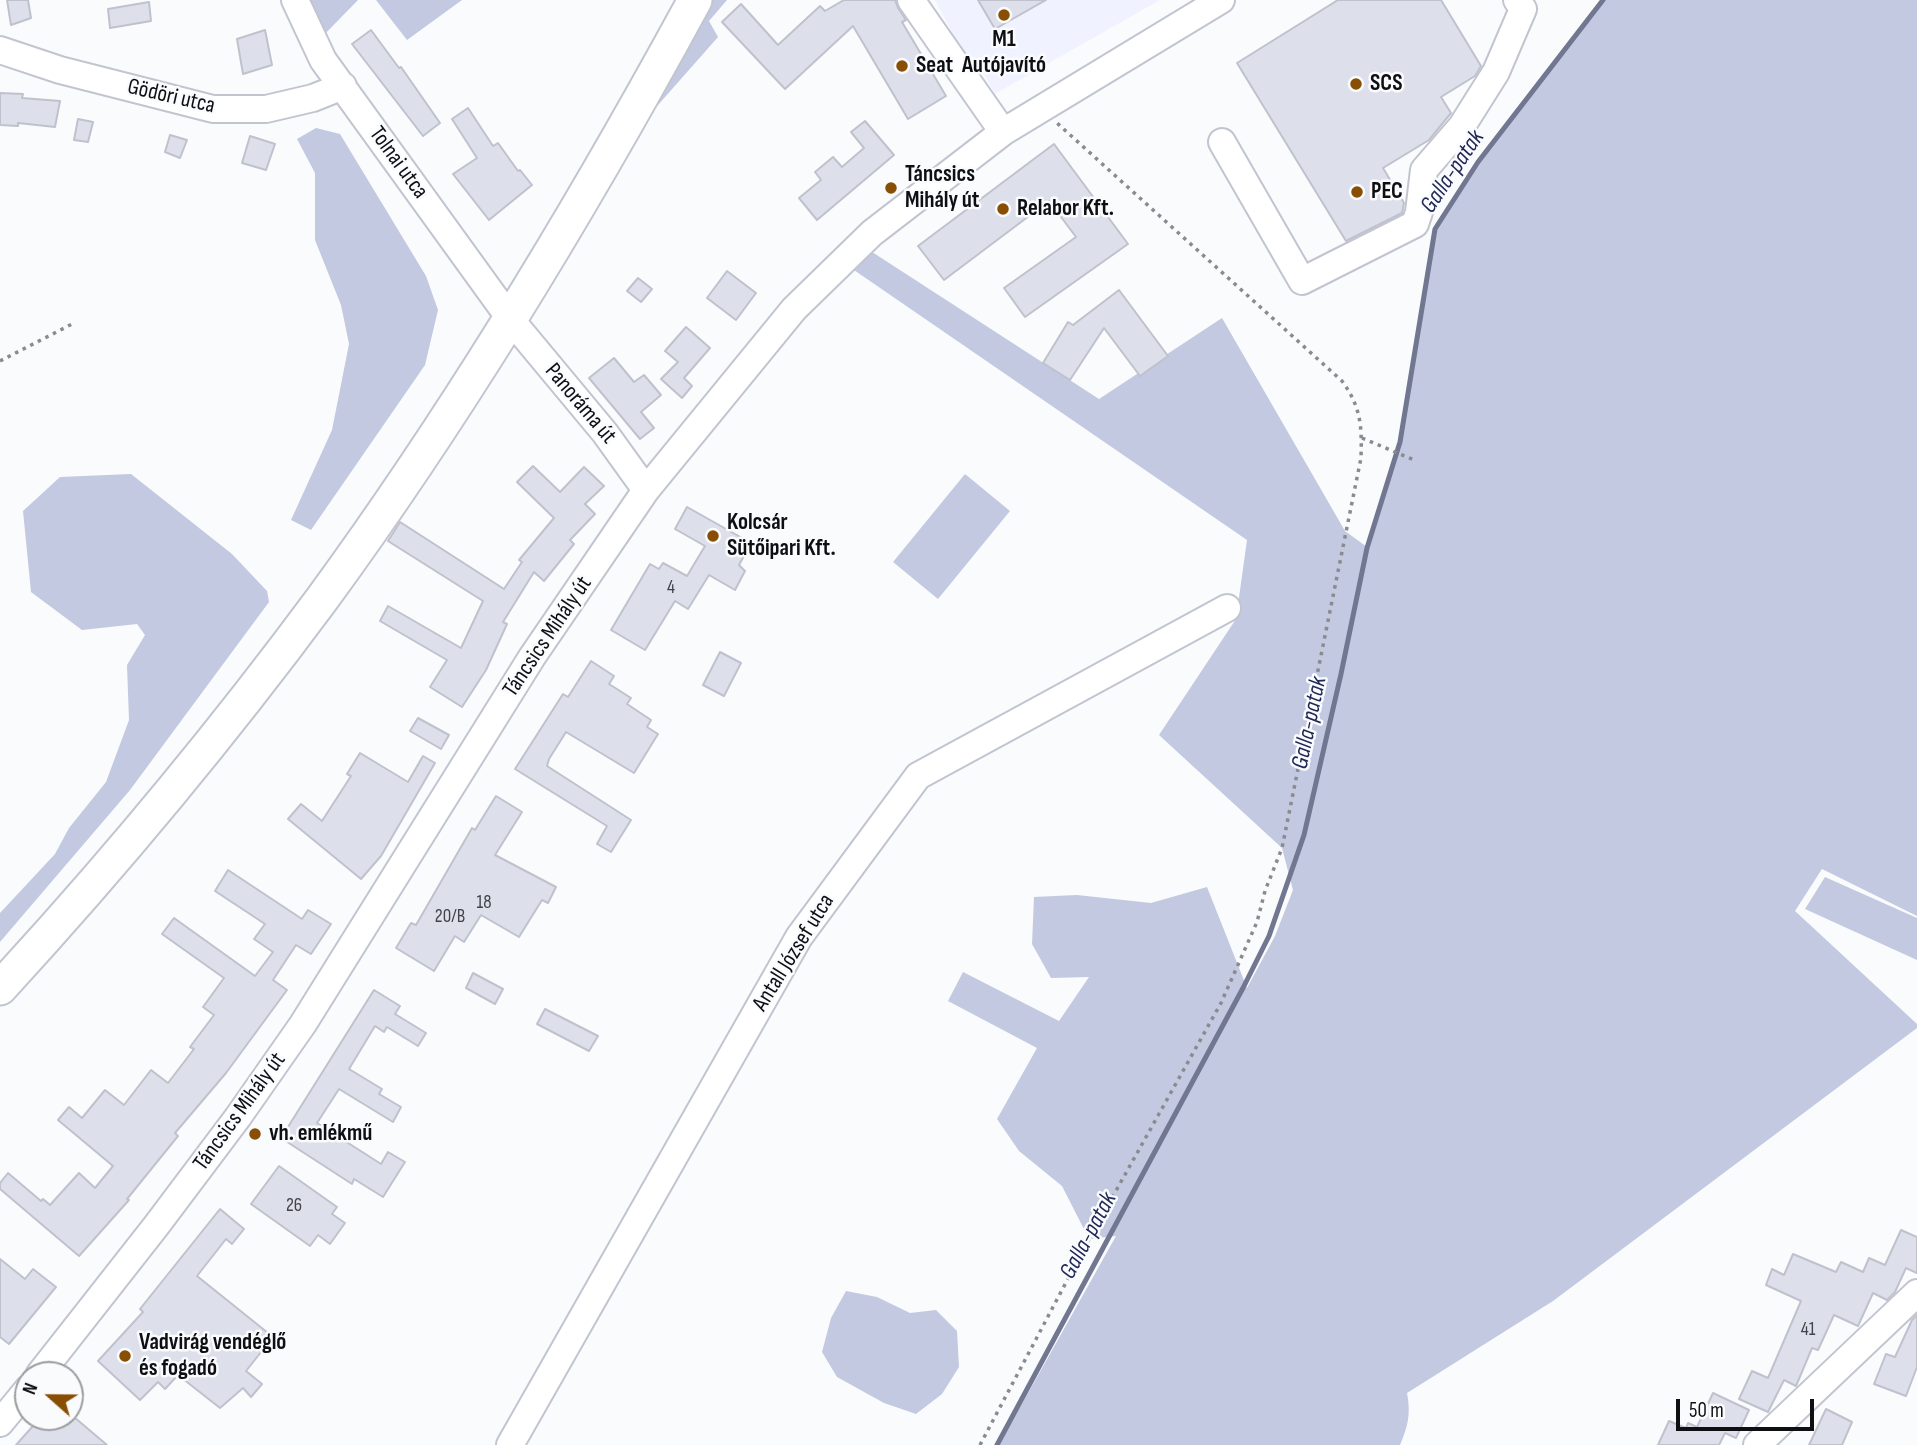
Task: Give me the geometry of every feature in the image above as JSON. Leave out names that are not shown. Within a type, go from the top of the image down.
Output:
[{"type":"main road","points":[[0,988],[101,876],[241,705],[421,457],[510,320],[579,206],[695,0]]},
{"type":"street","name":"Tolnai utca","points":[[295,0],[323,61],[510,320]]},
{"type":"street","points":[[911,0],[1003,132]]},
{"type":"street","name":"Táncsics Mihály út","points":[[50,1361],[172,1204],[303,1024],[533,657],[646,491],[794,309],[872,233],[1003,132],[1222,0]]},
{"type":"street","points":[[1222,142],[1302,281],[1415,224],[1424,170],[1462,126],[1496,72],[1523,9],[1517,0]]},
{"type":"street","name":"Gödöri utca","points":[[0,50],[60,70],[213,109],[266,109],[313,98],[343,86]]},
{"type":"street","name":"Panoráma út","points":[[510,320],[605,433],[646,491]]},
{"type":"street","name":"Antall József utca","points":[[510,1445],[799,937],[918,776],[1227,608]]},
{"type":"street","points":[[1757,1445],[1917,1293]]},
{"type":"street","points":[[0,1423],[14,1406]]},
{"type":"path","points":[[980,1445],[1089,1239],[1221,1003],[1256,922],[1282,848],[1354,497],[1362,438],[1354,398],[1342,381],[1040,108]]},
{"type":"path","points":[[0,361],[74,323]]},
{"type":"path","points":[[1362,438],[1414,460]]},
{"type":"shaded area","points":[[307,0],[358,0],[320,39]]},
{"type":"shaded area","points":[[376,0],[462,0],[407,40]]},
{"type":"shaded area","points":[[700,0],[727,0],[709,21],[718,37],[658,105],[647,98]]},
{"type":"shaded area","points":[[935,0],[1160,0],[995,94],[976,59],[961,50]]},
{"type":"shaded area","points":[[1603,0],[1917,0],[1917,916],[1822,869],[1795,911],[1917,1024],[1917,1028],[1553,1301],[1407,1393],[1408,1420],[1400,1445],[999,1445],[1116,1236],[1089,1239],[1062,1186],[1019,1151],[997,1119],[1037,1048],[948,1001],[963,972],[1059,1021],[1089,977],[1051,978],[1032,944],[1034,897],[1077,895],[1151,903],[1207,887],[1247,988],[1275,936],[1293,890],[1282,848],[1159,735],[1236,619],[1247,540],[851,268],[869,250],[1099,399],[1222,318],[1345,531],[1367,547],[1400,442],[1435,229],[1478,162]]},
{"type":"shaded area","points":[[316,128],[340,134],[426,276],[438,310],[425,365],[311,530],[291,520],[332,430],[349,344],[341,305],[315,240],[315,173],[297,139]]},
{"type":"shaded area","points":[[131,474],[232,554],[267,591],[269,602],[130,790],[0,942],[0,913],[55,854],[69,828],[106,782],[129,720],[127,665],[145,635],[137,624],[82,630],[31,592],[23,511],[60,477]]},
{"type":"shaded area","points":[[965,474],[1010,511],[938,599],[893,562]]},
{"type":"shaded area","points":[[1825,877],[1917,918],[1917,960],[1805,909]]},
{"type":"shaded area","points":[[846,1291],[877,1297],[910,1313],[936,1310],[957,1331],[959,1367],[942,1394],[916,1414],[884,1403],[837,1377],[822,1352],[831,1318]]},
{"type":"building","points":[[7,0],[28,0],[31,18],[11,25]]},
{"type":"building","points":[[844,0],[895,0],[906,20],[902,22],[946,96],[908,119],[853,26],[785,89],[722,22],[741,4],[778,45],[820,6],[825,11]]},
{"type":"building","name":"M1 Autójavító","points":[[978,0],[1046,0],[995,29]]},
{"type":"building","name":"SCS","points":[[1338,0],[1441,0],[1481,66],[1475,76],[1441,97],[1451,113],[1429,140],[1383,168],[1404,203],[1402,213],[1346,241],[1237,63]]},
{"type":"building","points":[[149,2],[151,21],[110,28],[108,9]]},
{"type":"building","points":[[265,30],[272,65],[243,74],[237,39]]},
{"type":"building","points":[[371,30],[440,123],[423,136],[352,44]]},
{"type":"building","points":[[0,93],[60,101],[55,127],[18,123],[18,126],[0,125]]},
{"type":"building","points":[[468,108],[493,146],[498,143],[532,185],[489,220],[453,174],[477,158],[452,119]]},
{"type":"building","points":[[78,119],[93,122],[88,142],[74,140]]},
{"type":"building","points":[[865,121],[894,155],[817,220],[799,198],[821,180],[815,172],[833,157],[842,167],[864,148],[851,132]]},
{"type":"building","points":[[170,135],[187,140],[180,158],[165,152]]},
{"type":"building","points":[[250,136],[275,144],[266,170],[242,163]]},
{"type":"building","points":[[1054,144],[1128,244],[1025,317],[1004,288],[1076,237],[1049,201],[944,280],[918,246]]},
{"type":"building","points":[[727,271],[756,293],[736,320],[707,298]]},
{"type":"building","points":[[638,278],[652,289],[641,302],[627,291]]},
{"type":"building","points":[[1119,290],[1168,356],[1140,376],[1104,328],[1070,380],[1043,363],[1068,322],[1073,325]]},
{"type":"building","points":[[686,327],[710,348],[684,378],[692,386],[682,398],[661,379],[678,362],[665,351]]},
{"type":"building","points":[[614,358],[634,382],[644,375],[661,395],[641,412],[654,428],[640,439],[589,378]]},
{"type":"building","points":[[533,466],[560,492],[584,467],[604,486],[585,504],[595,514],[570,540],[574,544],[544,581],[534,572],[503,622],[507,624],[486,670],[462,707],[430,687],[447,660],[380,621],[388,606],[461,648],[483,601],[388,541],[400,522],[504,589],[522,562],[519,560],[554,518],[517,482]]},
{"type":"building","points":[[687,507],[751,543],[739,565],[745,571],[735,590],[709,575],[688,609],[675,601],[645,650],[611,630],[650,564],[659,569],[663,563],[687,576],[705,546],[675,529]]},
{"type":"building","points":[[720,652],[741,663],[724,696],[703,685]]},
{"type":"building","points":[[591,661],[614,676],[609,684],[631,698],[627,704],[651,720],[647,727],[658,734],[634,773],[566,732],[549,759],[547,766],[631,820],[611,852],[597,844],[607,826],[515,769],[563,694],[568,697]]},
{"type":"building","points":[[418,718],[449,735],[441,749],[410,731]]},
{"type":"building","points":[[360,753],[408,782],[423,756],[435,763],[381,856],[361,879],[288,819],[301,804],[322,821],[351,776],[347,774]]},
{"type":"building","points":[[496,796],[522,812],[495,855],[556,887],[548,903],[542,900],[519,937],[481,915],[464,942],[455,936],[434,971],[396,948],[411,923],[416,925],[472,828],[475,830]]},
{"type":"building","points":[[228,870],[302,919],[308,910],[331,924],[311,954],[296,945],[273,980],[287,990],[226,1073],[175,1133],[178,1136],[127,1199],[129,1200],[79,1256],[0,1189],[0,1183],[8,1173],[41,1201],[43,1199],[50,1205],[79,1173],[95,1188],[113,1166],[58,1120],[69,1107],[82,1118],[105,1090],[124,1105],[151,1070],[168,1083],[194,1049],[190,1047],[214,1015],[203,1007],[224,978],[162,934],[174,918],[255,976],[273,952],[254,939],[265,924],[215,891]]},
{"type":"building","points":[[473,973],[503,989],[495,1004],[466,988]]},
{"type":"building","points":[[374,990],[400,1006],[395,1014],[426,1033],[418,1046],[387,1027],[384,1032],[375,1026],[349,1069],[382,1089],[379,1094],[401,1107],[393,1122],[339,1089],[317,1123],[381,1164],[388,1152],[405,1162],[383,1197],[354,1179],[352,1184],[281,1138]]},
{"type":"building","points":[[545,1009],[598,1036],[589,1051],[537,1024]]},
{"type":"building","points":[[279,1166],[337,1207],[332,1214],[345,1223],[330,1244],[318,1235],[310,1246],[251,1204]]},
{"type":"building","points":[[220,1209],[244,1229],[232,1244],[226,1239],[197,1276],[273,1337],[246,1371],[262,1384],[251,1397],[243,1388],[220,1408],[178,1375],[165,1389],[158,1382],[140,1400],[98,1361],[143,1312],[140,1309]]},
{"type":"building","points":[[1901,1230],[1917,1237],[1917,1273],[1906,1268],[1895,1292],[1887,1300],[1873,1293],[1858,1326],[1834,1315],[1818,1350],[1812,1348],[1796,1386],[1784,1380],[1768,1412],[1739,1399],[1752,1371],[1768,1378],[1801,1301],[1766,1285],[1772,1269],[1784,1275],[1793,1254],[1836,1272],[1841,1262],[1863,1272],[1869,1258],[1885,1265]]},
{"type":"building","points":[[0,1259],[25,1279],[33,1269],[56,1287],[9,1344],[0,1337]]},
{"type":"building","points":[[1917,1315],[1917,1367],[1906,1396],[1874,1384],[1886,1354],[1895,1357],[1912,1320]]},
{"type":"building","points":[[1713,1393],[1749,1410],[1736,1438],[1725,1433],[1719,1445],[1658,1445],[1669,1421],[1686,1428],[1688,1423],[1697,1427]]},
{"type":"building","points":[[1826,1409],[1852,1422],[1842,1445],[1809,1445]]},
{"type":"building","points":[[84,1425],[107,1445],[16,1445],[28,1431],[84,1431]]},
{"type":"waterway","name":"Galla-patak","points":[[997,1445],[1269,936],[1304,835],[1367,548],[1400,442],[1435,229],[1478,162],[1603,0]]},
{"type":"place","name":"M1 Autójavító","points":[[1004,15]]},
{"type":"place","name":"Seat","points":[[902,66]]},
{"type":"place","name":"SCS","points":[[1356,84]]},
{"type":"place","name":"Táncsics Mihály út","points":[[891,188]]},
{"type":"place","name":"PEC","points":[[1357,192]]},
{"type":"place","name":"Relabor Kft.","points":[[1003,209]]},
{"type":"place","name":"Kolcsár Sütőipari Kft.","points":[[713,536]]},
{"type":"place","name":"vh. emlékmű","points":[[255,1134]]},
{"type":"place","name":"Vadvirág vendéglő és fogadó","points":[[125,1356]]}]
